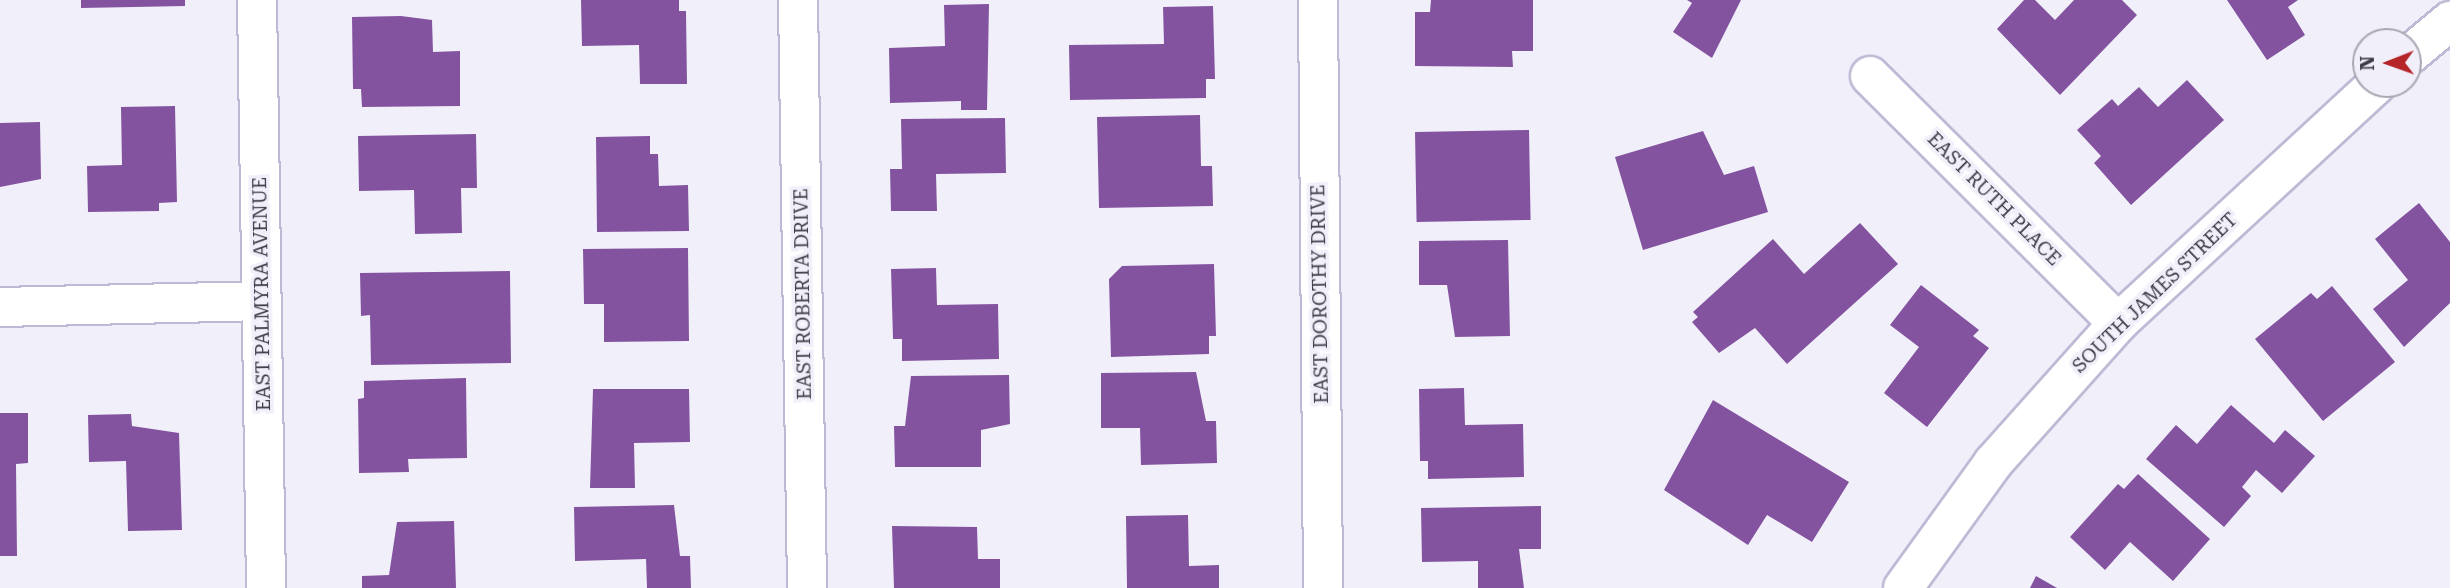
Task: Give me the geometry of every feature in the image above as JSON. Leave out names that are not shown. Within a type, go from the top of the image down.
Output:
[{"type":"street","name":"EAST PALMYRA AVENUE","points":[[257,0],[266,588]]},
{"type":"street","name":"EAST ROBERTA DRIVE","points":[[798,0],[807,588]]},
{"type":"street","name":"EAST DOROTHY DRIVE","points":[[1318,0],[1323,588]]},
{"type":"street","points":[[2422,44],[2450,21]]},
{"type":"street","name":"EAST RUTH PLACE","points":[[1870,75],[2119,323]]},
{"type":"street","name":"SOUTH JAMES STREET","points":[[1903,588],[1993,463],[2119,323],[2362,98]]},
{"type":"street","points":[[0,307],[262,301]]},
{"type":"building","points":[[81,0],[185,0],[185,6],[81,8]]},
{"type":"building","points":[[581,0],[679,0],[679,11],[686,11],[687,84],[640,84],[639,45],[582,46]]},
{"type":"building","points":[[1431,0],[1533,0],[1533,51],[1512,51],[1513,67],[1415,66],[1415,12],[1430,12]]},
{"type":"building","points":[[1687,0],[1741,0],[1712,58],[1673,32],[1692,3]]},
{"type":"building","points":[[2024,0],[2035,0],[2055,20],[2074,0],[2122,0],[2137,15],[2060,95],[1997,29]]},
{"type":"building","points":[[2227,0],[2298,0],[2288,7],[2305,35],[2267,60]]},
{"type":"building","points":[[989,4],[987,110],[961,110],[961,101],[890,103],[889,48],[945,46],[944,5]]},
{"type":"building","points":[[1213,6],[1215,79],[1206,79],[1206,98],[1070,100],[1069,45],[1164,44],[1163,7]]},
{"type":"building","points":[[401,16],[432,20],[433,52],[460,51],[460,106],[362,107],[361,89],[353,89],[352,17]]},
{"type":"building","points":[[2187,80],[2224,120],[2131,205],[2094,163],[2101,156],[2077,130],[2112,99],[2118,106],[2139,87],[2158,107]]},
{"type":"building","points":[[175,106],[177,202],[159,203],[159,211],[88,212],[87,166],[122,165],[121,107]]},
{"type":"building","points":[[1200,115],[1201,166],[1212,166],[1213,206],[1099,208],[1097,117]]},
{"type":"building","points":[[1005,118],[1006,173],[936,174],[937,211],[891,211],[890,169],[902,169],[901,119]]},
{"type":"building","points":[[40,122],[41,179],[0,187],[0,123]]},
{"type":"building","points":[[1529,130],[1531,220],[1417,222],[1415,132]]},
{"type":"building","points":[[1703,131],[1724,175],[1754,166],[1768,212],[1643,250],[1615,157]]},
{"type":"building","points":[[476,134],[477,188],[461,188],[462,233],[415,234],[414,190],[359,191],[358,136]]},
{"type":"building","points":[[650,136],[650,154],[658,154],[659,186],[688,185],[689,231],[597,232],[596,137]]},
{"type":"building","points":[[2419,203],[2450,242],[2450,303],[2404,347],[2373,309],[2408,280],[2375,239]]},
{"type":"building","points":[[1860,223],[1898,264],[1787,364],[1755,328],[1719,353],[1692,322],[1698,317],[1693,312],[1773,239],[1804,274]]},
{"type":"building","points":[[1508,240],[1510,336],[1455,337],[1447,285],[1419,285],[1419,241]]},
{"type":"building","points":[[688,248],[689,341],[604,342],[604,304],[584,304],[583,249]]},
{"type":"building","points":[[1214,264],[1216,336],[1209,336],[1209,354],[1111,357],[1109,279],[1122,266]]},
{"type":"building","points":[[936,268],[937,305],[998,304],[999,359],[902,361],[902,339],[893,339],[891,269]]},
{"type":"building","points":[[510,271],[511,363],[371,365],[370,315],[361,316],[360,273]]},
{"type":"building","points":[[1921,285],[1979,330],[1973,336],[1989,348],[1927,427],[1884,393],[1919,347],[1890,325]]},
{"type":"building","points":[[2332,286],[2395,362],[2323,421],[2255,339],[2311,293],[2317,299]]},
{"type":"building","points":[[1196,372],[1206,421],[1216,421],[1217,463],[1141,465],[1140,428],[1101,428],[1101,373]]},
{"type":"building","points":[[1009,375],[1010,424],[981,430],[981,467],[895,467],[894,426],[905,426],[911,376]]},
{"type":"building","points":[[466,378],[467,458],[408,459],[409,472],[359,473],[358,399],[364,398],[364,381]]},
{"type":"building","points":[[1464,388],[1465,425],[1523,424],[1524,477],[1428,479],[1428,461],[1420,461],[1419,389]]},
{"type":"building","points":[[593,389],[689,389],[690,442],[634,443],[635,488],[590,488]]},
{"type":"building","points":[[1713,400],[1849,482],[1812,542],[1767,515],[1748,545],[1664,490]]},
{"type":"building","points":[[2231,405],[2274,443],[2285,430],[2315,456],[2282,493],[2256,470],[2242,487],[2251,496],[2224,527],[2146,459],[2176,425],[2197,444]]},
{"type":"building","points":[[0,413],[28,413],[28,463],[16,464],[17,556],[0,556]]},
{"type":"building","points":[[131,414],[132,426],[179,433],[182,530],[128,531],[126,461],[89,462],[88,415]]},
{"type":"building","points":[[2138,474],[2210,539],[2173,581],[2130,542],[2105,570],[2070,537],[2118,484],[2124,489]]},
{"type":"building","points":[[674,505],[680,556],[690,556],[691,588],[647,588],[646,559],[575,561],[574,507]]},
{"type":"building","points":[[1541,506],[1541,549],[1519,549],[1524,588],[1478,588],[1478,561],[1422,562],[1421,508]]},
{"type":"building","points":[[1188,515],[1189,566],[1219,565],[1219,588],[1127,588],[1126,516]]},
{"type":"building","points":[[454,521],[456,588],[362,588],[362,576],[389,575],[397,522]]},
{"type":"building","points":[[892,526],[977,527],[978,559],[1000,559],[1000,588],[894,588]]},
{"type":"building","points":[[2036,576],[2057,588],[2030,588]]}]
